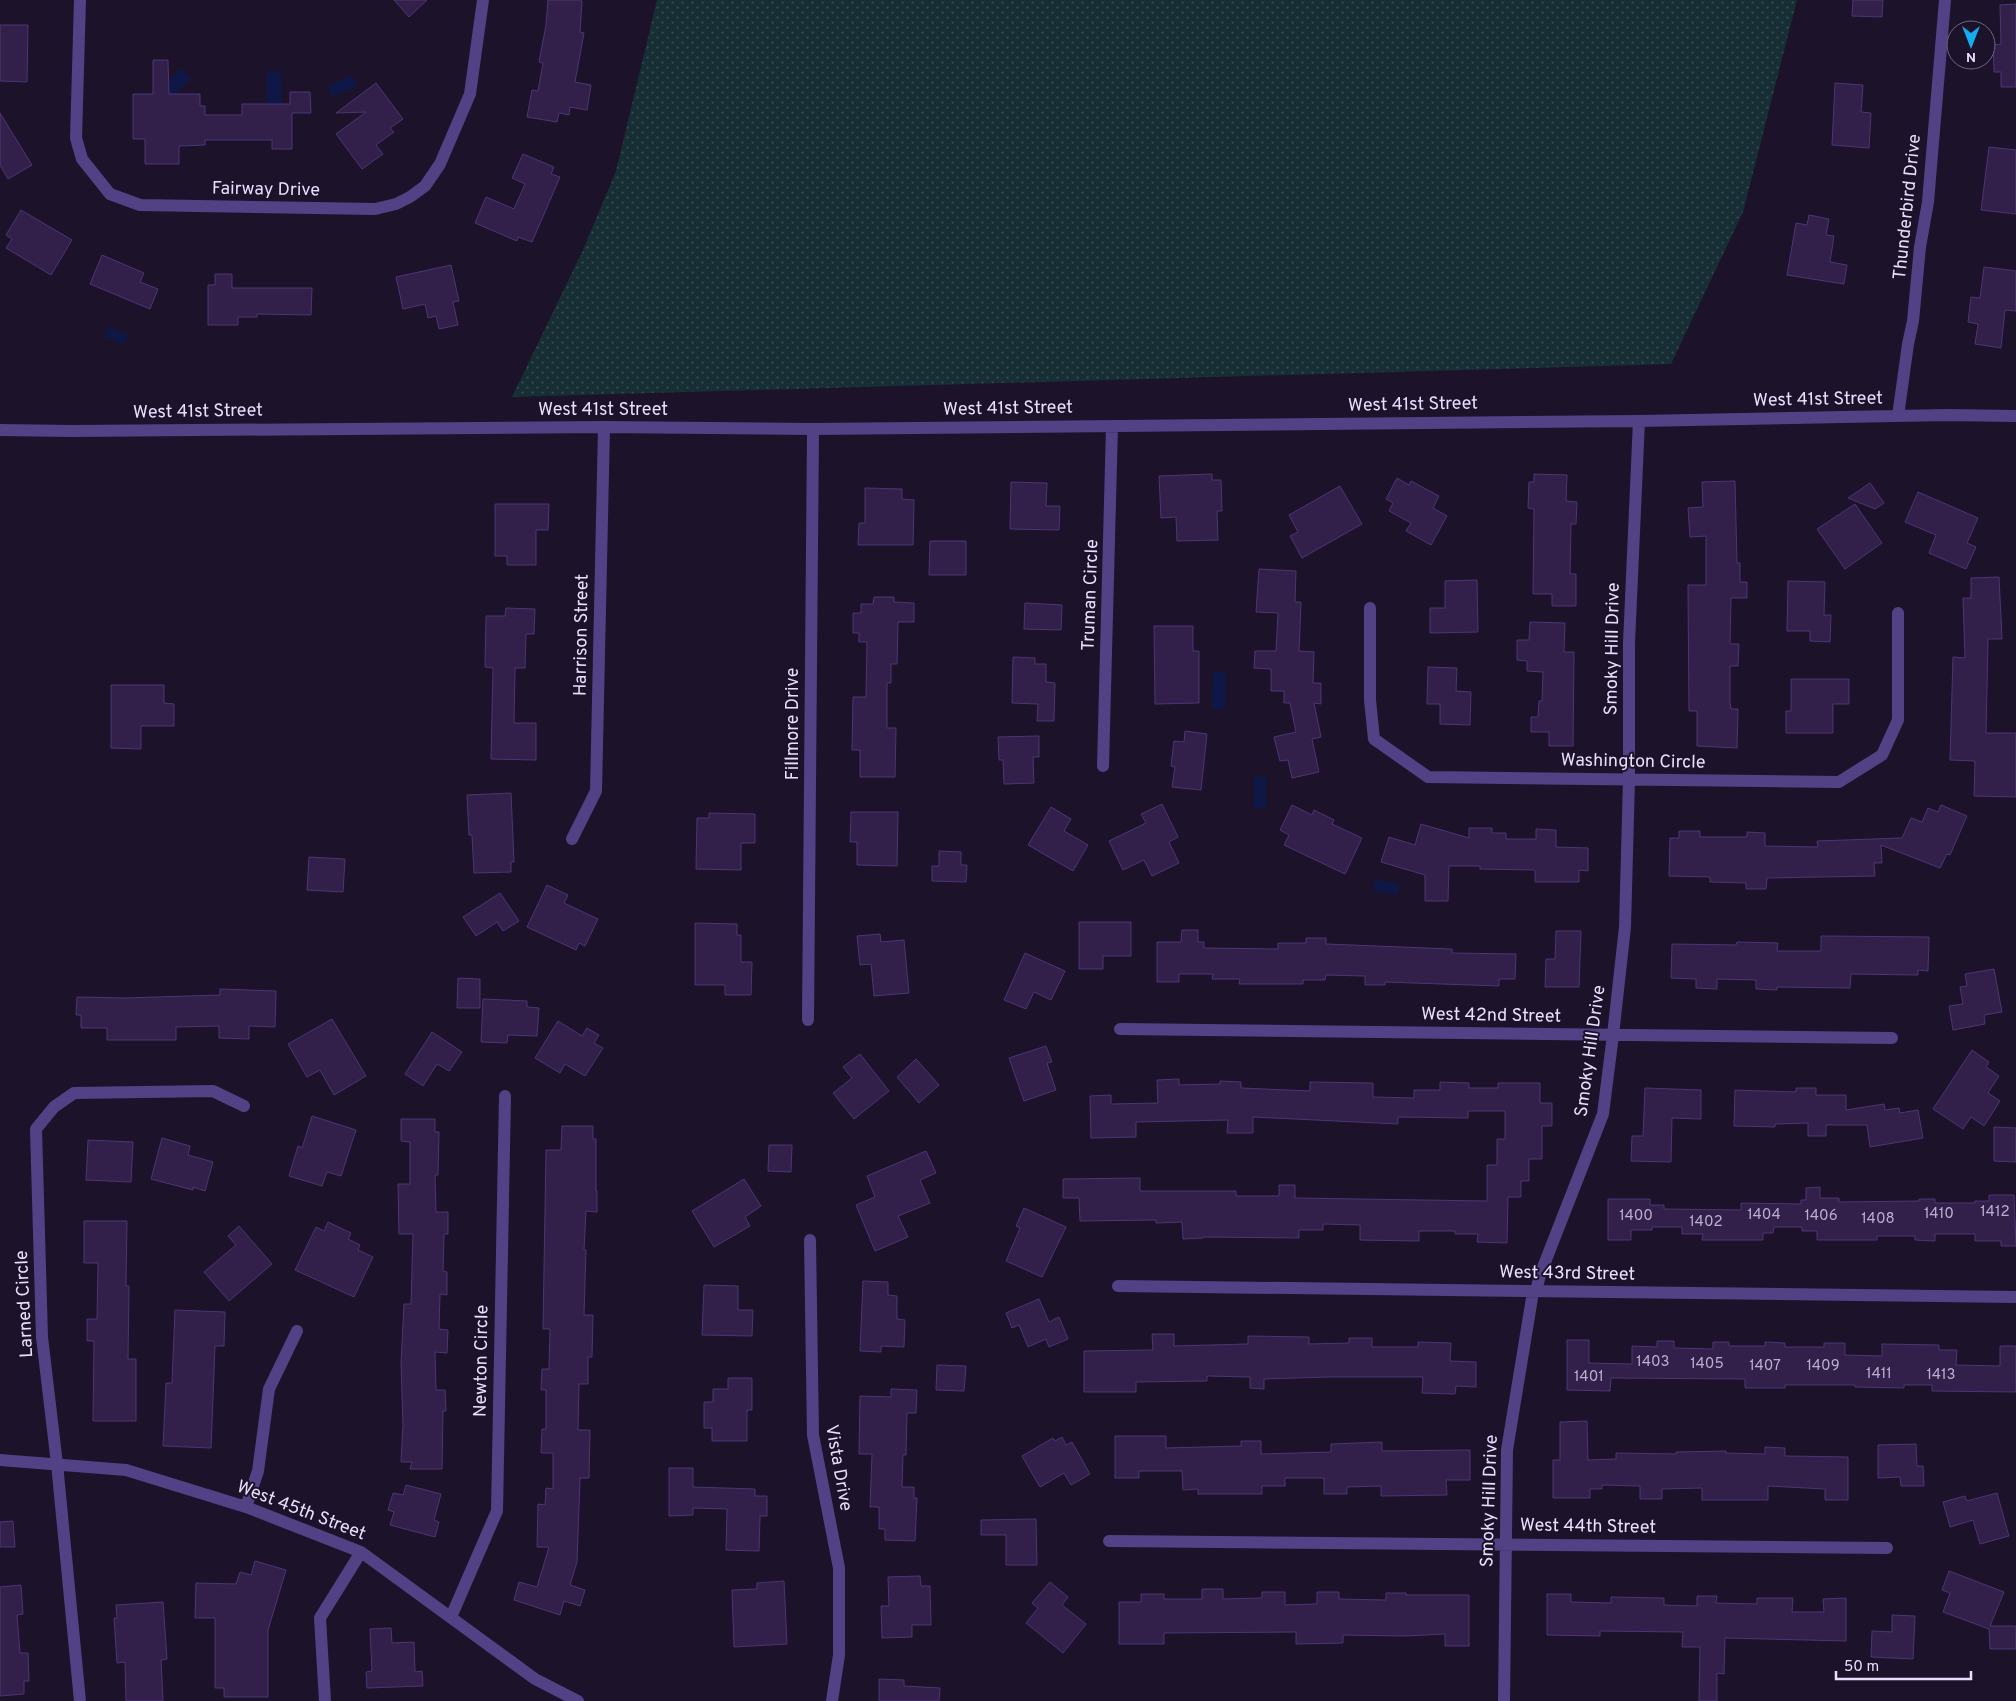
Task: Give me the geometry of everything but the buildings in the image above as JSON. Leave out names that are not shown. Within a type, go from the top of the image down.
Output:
[{"type":"street","name":"Fairway Drive","points":[[80,0],[76,138],[82,159],[110,194],[140,205],[365,209],[375,209],[396,204],[410,197],[425,186],[440,164],[470,94],[483,0]]},
{"type":"street","name":"Thunderbird Drive","points":[[1898,416],[1913,321],[1920,248],[1928,202],[1945,0]]},
{"type":"street","name":"West 41st Street","points":[[0,430],[604,427],[813,429],[2016,416]]},
{"type":"street","name":"Smoky Hill Drive","points":[[1504,1701],[1507,1450],[1533,1292],[1536,1291],[1540,1275],[1602,1114],[1625,927],[1629,779],[1629,643],[1639,421]]},
{"type":"street","name":"Truman Circle","points":[[1104,766],[1112,426]]},
{"type":"street","name":"Harrison Street","points":[[572,839],[596,791],[604,427]]},
{"type":"street","name":"Fillmore Drive","points":[[808,1020],[813,429]]},
{"type":"street","name":"Washington Circle","points":[[1370,608],[1370,700],[1374,739],[1428,778],[1839,782],[1882,755],[1898,720],[1898,614]]},
{"type":"street","name":"West 42nd Street","points":[[1120,1030],[1892,1038]]},
{"type":"street","name":"Larned Circle","points":[[80,1701],[57,1464],[42,1336],[36,1129],[54,1107],[74,1093],[214,1091],[244,1106]]},
{"type":"street","name":"Newton Circle","points":[[451,1617],[497,1511],[505,1096]]},
{"type":"street","name":"Vista Drive","points":[[810,1240],[813,1435],[839,1568],[839,1655],[832,1701]]},
{"type":"street","name":"West 43rd Street","points":[[1118,1286],[2016,1297]]},
{"type":"street","points":[[246,1507],[258,1471],[269,1389],[297,1330]]},
{"type":"street","name":"West 45th Street","points":[[0,1460],[126,1470],[246,1507],[361,1552],[534,1679],[578,1701]]},
{"type":"street","name":"West 44th Street","points":[[1109,1541],[1887,1548]]},
{"type":"street","points":[[325,1701],[320,1618],[361,1552]]},
{"type":"green space","points":[[657,0],[1797,0],[1743,212],[1671,364],[512,397],[583,250],[616,171]]},
{"type":"shaded area","points":[[182,68],[191,79],[172,97],[162,86]]},
{"type":"shaded area","points":[[267,71],[281,71],[282,104],[267,104]]},
{"type":"shaded area","points":[[352,75],[357,86],[332,97],[328,86]]},
{"type":"shaded area","points":[[109,326],[128,335],[123,345],[104,336]]},
{"type":"shaded area","points":[[1213,672],[1226,672],[1225,710],[1212,709]]},
{"type":"shaded area","points":[[1254,777],[1266,777],[1266,808],[1254,808]]},
{"type":"shaded area","points":[[1375,879],[1399,884],[1397,895],[1373,891]]}]
